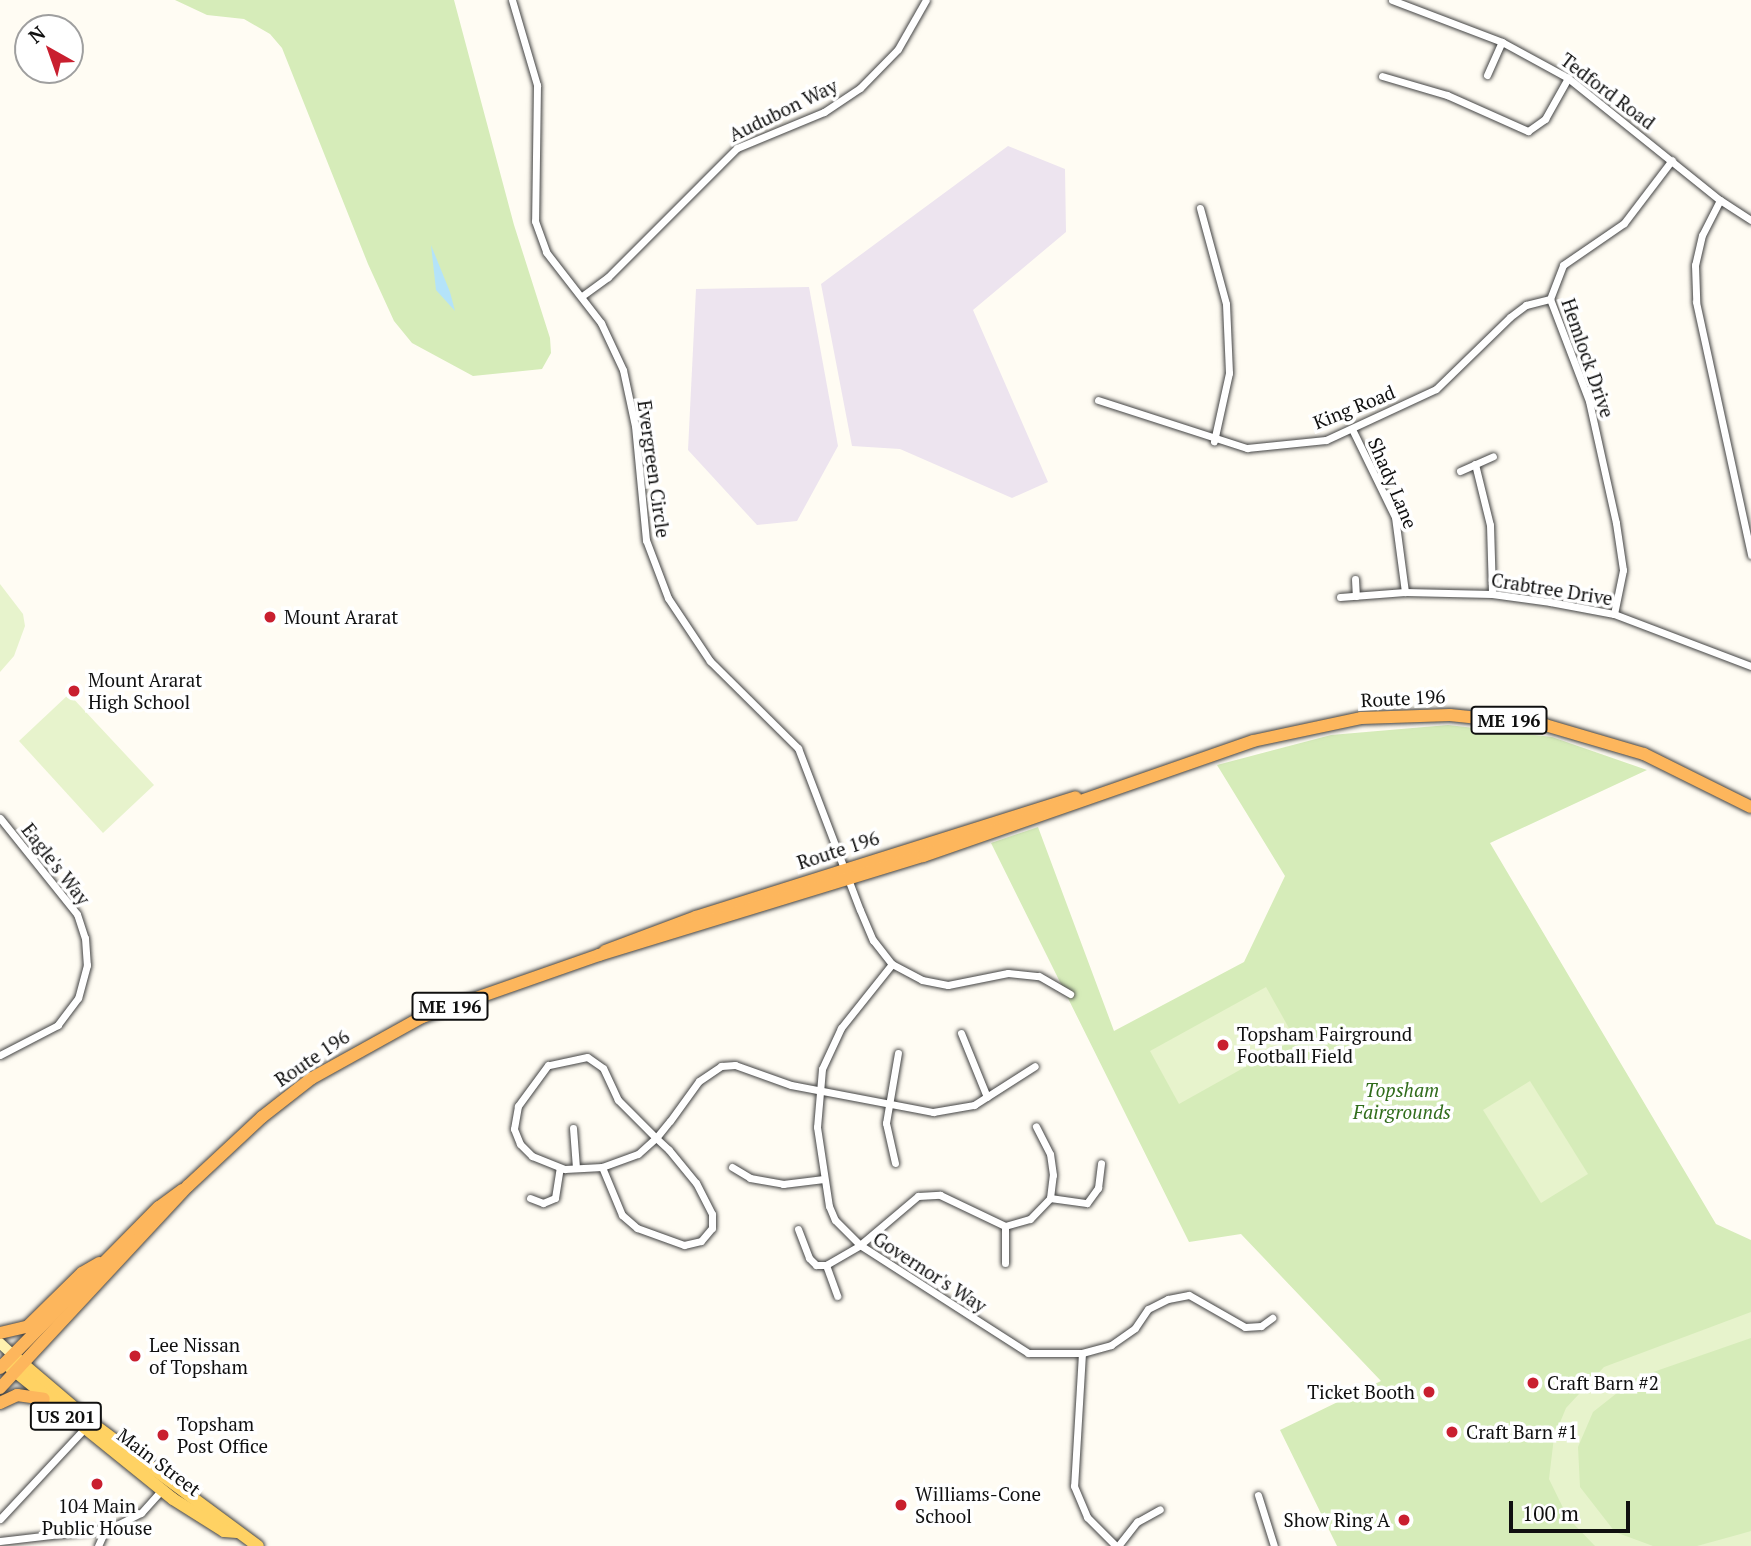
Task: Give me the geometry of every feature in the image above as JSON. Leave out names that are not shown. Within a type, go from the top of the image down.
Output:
[{"type":"highway","name":"Route 196","points":[[0,1388],[188,1186],[271,1110],[367,1045],[456,1004],[598,955],[620,943],[845,875],[1067,798],[1093,794],[1292,730],[1361,718],[1450,715],[1545,725],[1619,745],[1682,770],[1751,807]]},
{"type":"highway","name":"Route 196","points":[[4,1361],[167,1200],[188,1186]]},
{"type":"highway","points":[[0,1333],[27,1327],[82,1273],[114,1253]]},
{"type":"highway","points":[[0,1403],[18,1395],[44,1399]]},
{"type":"main road","name":"Main Street","points":[[0,1343],[4,1361],[20,1369],[224,1531],[237,1532],[258,1546]]},
{"type":"main road","name":"Main Street","points":[[20,1369],[44,1399],[83,1430],[166,1486]]},
{"type":"street","name":"Evergreen Circle","points":[[512,0],[537,85],[535,221],[546,252],[601,323],[623,370],[635,426],[646,540],[661,582],[710,661],[798,748],[845,875],[873,940],[892,964]]},
{"type":"street","name":"Audubon Way","points":[[582,296],[608,278],[737,148],[824,112],[860,88],[898,49],[926,0]]},
{"type":"street","name":"Tedford Road","points":[[1392,0],[1502,43],[1568,78],[1720,201],[1751,219]]},
{"type":"street","points":[[1487,75],[1502,43]]},
{"type":"street","points":[[1382,76],[1447,95],[1528,131],[1545,119],[1568,78]]},
{"type":"street","name":"Hemlock Drive","points":[[1614,614],[1623,570],[1616,523],[1589,401],[1550,299],[1563,265],[1624,223],[1672,160]]},
{"type":"street","points":[[1720,201],[1702,235],[1695,265],[1696,302],[1751,555]]},
{"type":"street","points":[[1200,208],[1226,304],[1228,373],[1214,441]]},
{"type":"street","name":"King Road","points":[[1098,401],[1214,441],[1247,448],[1326,440],[1436,389],[1510,317],[1526,305],[1550,299]]},
{"type":"street","name":"Shady Lane","points":[[1352,429],[1395,517],[1405,592]]},
{"type":"street","points":[[1460,471],[1493,456]]},
{"type":"street","points":[[1475,464],[1490,525],[1492,594]]},
{"type":"street","points":[[1355,579],[1356,596]]},
{"type":"street","name":"Crabtree Drive","points":[[1340,597],[1405,592],[1492,594],[1614,614],[1751,664]]},
{"type":"street","name":"Eagle's Way","points":[[0,818],[77,914],[85,938],[87,965],[78,998],[58,1025],[0,1055]]},
{"type":"street","points":[[892,964],[922,980],[948,985],[1008,973],[1039,976],[1070,994]]},
{"type":"street","name":"Governor's Way","points":[[892,964],[841,1028],[828,1050],[818,1088],[817,1127],[824,1179],[835,1220],[860,1245],[1028,1353],[1082,1353],[1111,1345],[1135,1328],[1148,1309],[1168,1299],[1189,1295],[1245,1327],[1261,1326],[1272,1318]]},
{"type":"street","points":[[961,1033],[987,1097]]},
{"type":"street","points":[[895,1163],[886,1123],[892,1102],[898,1053]]},
{"type":"street","points":[[602,1167],[622,1215],[637,1228],[684,1245],[701,1241],[712,1228],[706,1199],[683,1165],[656,1138],[618,1100],[603,1068],[587,1057],[569,1057],[548,1065],[534,1080],[518,1106],[514,1129],[520,1144],[532,1156],[560,1168],[602,1167],[638,1154],[656,1138],[699,1081],[721,1066],[735,1065],[769,1079],[933,1112],[974,1105],[1035,1066]]},
{"type":"street","points":[[798,1229],[809,1258],[816,1265],[826,1265],[860,1245],[906,1203],[929,1193],[1005,1226],[1030,1219],[1050,1198],[1050,1154],[1036,1126]]},
{"type":"street","points":[[573,1128],[576,1168]]},
{"type":"street","points":[[1050,1198],[1087,1203],[1098,1188],[1101,1163]]},
{"type":"street","points":[[732,1167],[750,1178],[783,1184],[824,1179]]},
{"type":"street","points":[[530,1198],[543,1203],[555,1198],[560,1168]]},
{"type":"street","points":[[1005,1226],[1005,1263]]},
{"type":"street","points":[[826,1265],[837,1296]]},
{"type":"street","points":[[1082,1353],[1074,1486],[1078,1502],[1117,1546],[1137,1522],[1160,1509]]},
{"type":"street","points":[[0,1519],[83,1430]]},
{"type":"street","points":[[0,1541],[105,1530],[136,1517],[166,1486]]},
{"type":"street","points":[[1258,1495],[1274,1546]]},
{"type":"street","points":[[98,1546],[105,1530]]},
{"type":"shaded area","points":[[1008,146],[1065,169],[1066,232],[973,310],[1048,482],[1012,498],[900,449],[852,446],[821,284]]},
{"type":"shaded area","points":[[809,287],[838,446],[797,521],[757,525],[688,450],[696,289]]},
{"type":"green space","points":[[175,0],[454,0],[514,225],[550,338],[551,353],[542,369],[473,376],[412,343],[394,321],[368,264],[282,48],[270,34],[244,19],[207,15]]},
{"type":"green space","points":[[0,584],[23,614],[25,626],[14,656],[0,672]]},
{"type":"green space","points":[[69,694],[154,785],[103,833],[19,741]]},
{"type":"green space","name":"Topsham Fairgrounds","points":[[1448,725],[1552,737],[1647,770],[1490,843],[1716,1224],[1751,1240],[1751,1546],[1337,1546],[1280,1430],[1381,1381],[1241,1234],[1189,1242],[991,843],[1038,827],[1114,1031],[1244,962],[1285,876],[1217,765],[1331,735]]},
{"type":"green space","name":"Topsham Fairground Football Field","points":[[1266,987],[1295,1039],[1179,1104],[1150,1051]]},
{"type":"green space","points":[[1530,1081],[1588,1174],[1541,1203],[1483,1110]]},
{"type":"green space","points":[[1751,1312],[1751,1338],[1636,1378],[1593,1412],[1578,1447],[1580,1487],[1615,1532],[1653,1546],[1595,1546],[1568,1518],[1549,1479],[1554,1437],[1566,1408],[1604,1367]]},
{"type":"green space","points":[[1751,1531],[1751,1546],[1697,1546],[1737,1535]]},
{"type":"water","points":[[431,245],[450,292],[455,311],[436,290]]},
{"type":"place","name":"Mount Ararat","points":[[270,617]]},
{"type":"place","name":"Mount Ararat High School","points":[[74,691]]},
{"type":"place","name":"Topsham Fairground Football Field","points":[[1223,1045]]},
{"type":"place","name":"Lee Nissan of Topsham","points":[[135,1356]]},
{"type":"place","name":"Craft Barn #2","points":[[1533,1383]]},
{"type":"place","name":"Ticket Booth","points":[[1429,1392]]},
{"type":"place","name":"Craft Barn #1","points":[[1452,1432]]},
{"type":"place","name":"Topsham Post Office","points":[[163,1435]]},
{"type":"place","name":"104 Main Public House","points":[[97,1484]]},
{"type":"place","name":"Williams-Cone School","points":[[901,1505]]},
{"type":"place","name":"Show Ring A","points":[[1404,1520]]}]
